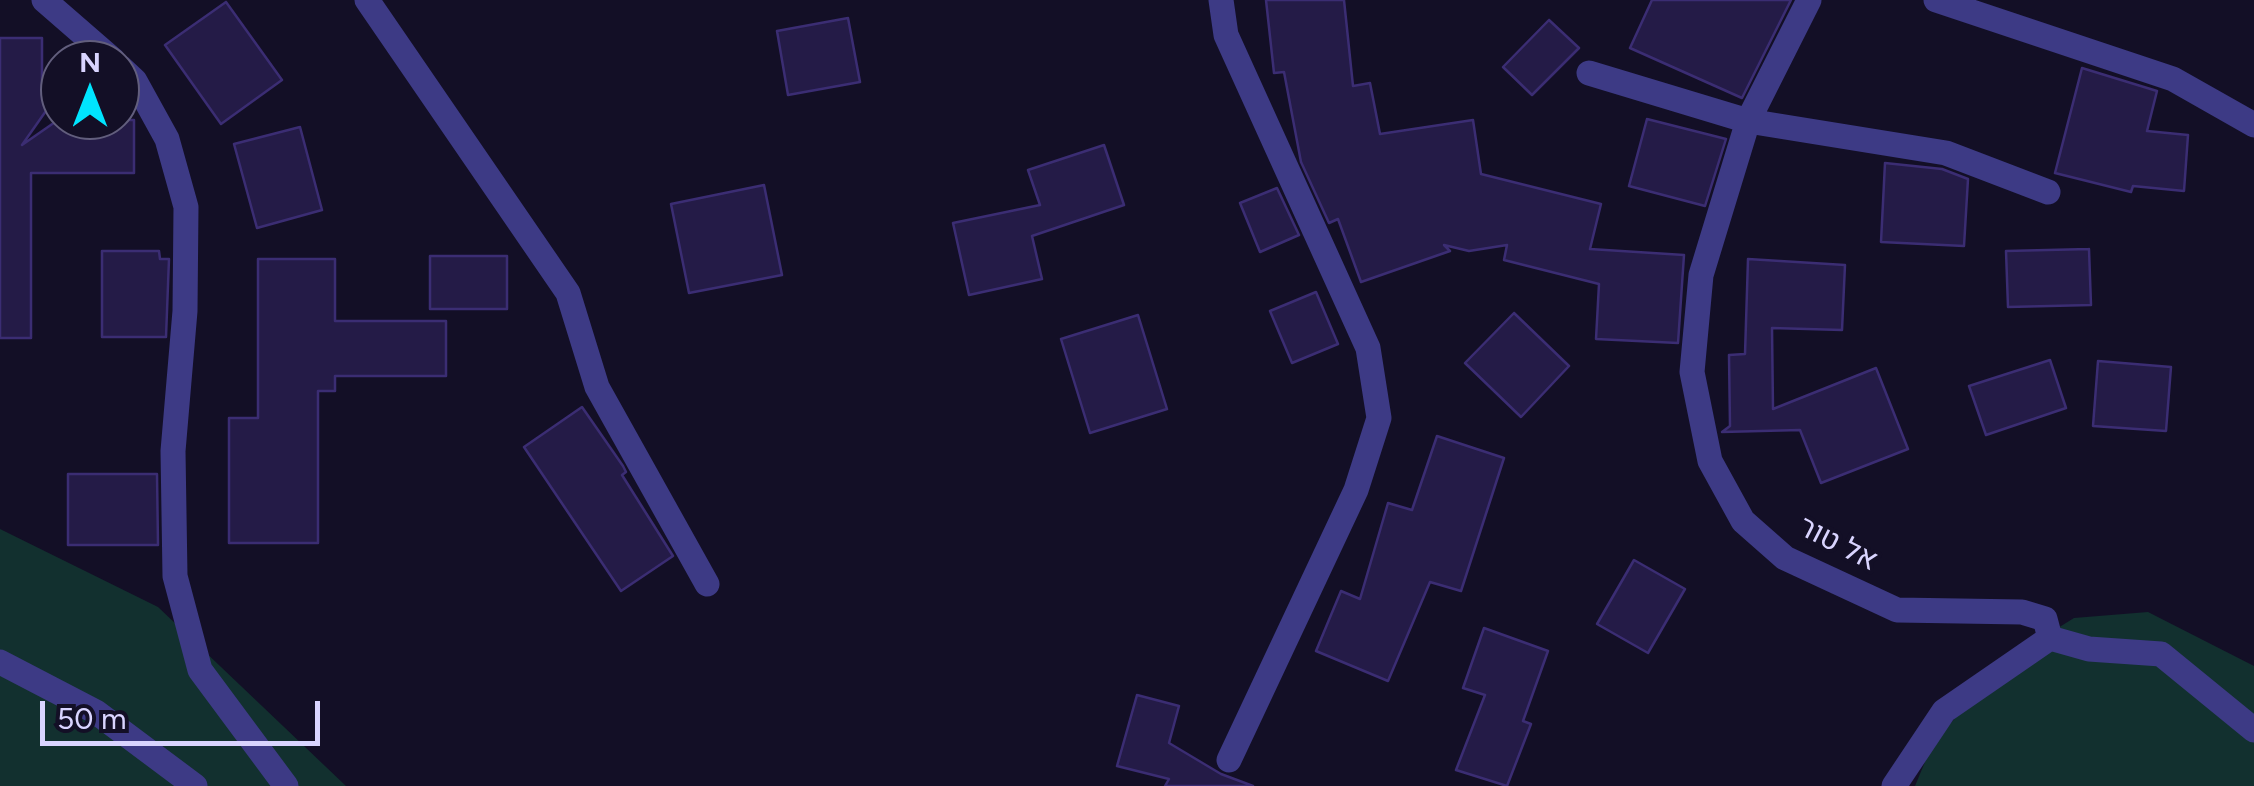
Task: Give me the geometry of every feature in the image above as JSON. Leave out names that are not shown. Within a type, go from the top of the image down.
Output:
[{"type":"street","points":[[44,0],[90,40]]},
{"type":"street","points":[[367,0],[568,293],[597,387],[707,584]]},
{"type":"street","points":[[1221,0],[1226,34],[1368,348],[1380,418],[1356,490],[1229,760]]},
{"type":"street","name":"אל טור","points":[[1809,0],[1748,120],[1701,275],[1692,372],[1710,460],[1743,520],[1785,558],[1897,610],[2022,612],[2045,619],[2050,638]]},
{"type":"street","points":[[1936,0],[2173,79],[2254,125]]},
{"type":"street","points":[[1590,73],[1748,120],[1946,154],[2048,192]]},
{"type":"street","points":[[140,92],[167,139],[186,207],[185,311],[172,451],[175,576],[200,670],[286,786]]},
{"type":"street","points":[[1894,786],[1944,711],[2050,638],[2089,650],[2161,654],[2254,730]]},
{"type":"street","points":[[0,662],[96,712],[195,786]]},
{"type":"green space","points":[[0,529],[158,607],[346,786],[0,786]]},
{"type":"green space","points":[[2148,612],[2254,666],[2254,786],[1915,786],[1932,745],[2003,662],[2074,618]]},
{"type":"building","points":[[1266,0],[1344,0],[1353,86],[1370,83],[1380,134],[1473,120],[1481,174],[1601,204],[1590,249],[1684,255],[1678,343],[1596,339],[1599,284],[1504,260],[1507,245],[1469,251],[1444,245],[1450,251],[1361,282],[1338,219],[1329,223],[1301,162],[1284,72],[1274,73]]},
{"type":"building","points":[[1652,0],[1791,0],[1742,98],[1630,48]]},
{"type":"building","points":[[226,2],[282,80],[221,124],[165,45]]},
{"type":"building","points":[[848,18],[860,82],[788,95],[777,31]]},
{"type":"building","points":[[1549,20],[1579,48],[1532,95],[1503,67]]},
{"type":"building","points":[[0,38],[42,38],[40,119],[22,145],[40,132],[40,140],[134,140],[134,173],[31,173],[31,338],[0,338]]},
{"type":"building","points":[[2082,68],[2157,91],[2147,131],[2188,135],[2184,191],[2133,186],[2131,192],[2055,173]]},
{"type":"building","points":[[1647,119],[1726,139],[1705,206],[1629,186]]},
{"type":"building","points":[[300,127],[322,210],[257,228],[234,144]]},
{"type":"building","points":[[1104,145],[1124,205],[1032,236],[1042,279],[969,295],[953,223],[1040,205],[1028,170]]},
{"type":"building","points":[[1885,163],[1942,169],[1968,179],[1964,246],[1881,242]]},
{"type":"building","points":[[764,185],[782,275],[689,293],[671,204]]},
{"type":"building","points":[[1277,188],[1299,235],[1260,252],[1240,203]]},
{"type":"building","points":[[2089,249],[2091,305],[2008,307],[2006,251]]},
{"type":"building","points":[[102,251],[159,251],[160,259],[169,259],[166,337],[102,337]]},
{"type":"building","points":[[430,256],[507,256],[507,309],[430,309]]},
{"type":"building","points":[[258,259],[335,259],[335,321],[446,321],[446,376],[335,376],[335,391],[318,391],[318,543],[229,543],[229,418],[258,418]]},
{"type":"building","points":[[1748,259],[1845,265],[1842,330],[1772,328],[1773,409],[1876,368],[1908,449],[1821,483],[1800,430],[1722,432],[1730,426],[1729,355],[1745,354]]},
{"type":"building","points":[[1316,292],[1338,344],[1292,363],[1270,311]]},
{"type":"building","points":[[1514,313],[1569,366],[1521,417],[1465,363]]},
{"type":"building","points":[[1138,315],[1167,409],[1090,433],[1061,339]]},
{"type":"building","points":[[2050,360],[2066,408],[1986,435],[1969,386]]},
{"type":"building","points":[[2098,361],[2171,367],[2166,431],[2093,426]]},
{"type":"building","points":[[582,407],[623,466],[626,472],[622,475],[673,556],[621,591],[524,447]]},
{"type":"building","points":[[1437,436],[1504,458],[1461,591],[1430,582],[1388,681],[1316,651],[1341,591],[1360,599],[1388,503],[1412,510]]},
{"type":"building","points":[[68,474],[157,474],[158,545],[68,545]]},
{"type":"building","points":[[1634,560],[1685,589],[1648,653],[1597,624]]},
{"type":"building","points":[[1484,628],[1548,651],[1523,721],[1531,724],[1507,786],[1456,770],[1485,695],[1463,688]]},
{"type":"building","points":[[1137,695],[1179,706],[1169,743],[1221,774],[1253,786],[1165,786],[1169,779],[1117,766]]}]
